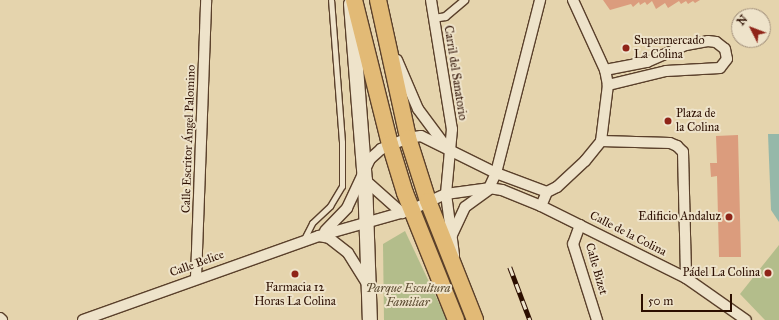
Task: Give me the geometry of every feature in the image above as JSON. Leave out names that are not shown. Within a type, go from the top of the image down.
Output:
[{"type":"main road","points":[[352,0],[406,211],[456,320]]},
{"type":"main road","points":[[352,0],[365,175],[365,222],[370,320]]},
{"type":"main road","points":[[378,0],[381,24],[408,138],[428,201],[475,320]]},
{"type":"street","name":"Calle Escritor Ángel Palomino","points":[[196,278],[206,0]]},
{"type":"street","name":"Carril del Sanatorio","points":[[431,0],[452,129],[448,149],[446,194],[455,270]]},
{"type":"street","points":[[433,18],[445,16],[464,0]]},
{"type":"street","points":[[452,235],[465,207],[490,188],[496,173],[540,0]]},
{"type":"street","points":[[541,206],[547,192],[557,187],[585,161],[601,141],[608,84],[605,70],[573,0]]},
{"type":"street","points":[[381,24],[418,109],[448,149]]},
{"type":"street","points":[[605,70],[647,62],[686,45],[708,41],[716,42],[725,49],[727,59],[720,68],[666,71],[608,84]]},
{"type":"street","points":[[408,138],[421,136],[496,173],[547,192]]},
{"type":"street","name":"Calle Belice","points":[[319,236],[333,226],[348,208],[365,175],[370,159],[390,144],[408,138]]},
{"type":"street","points":[[601,141],[670,143],[677,146],[683,152],[686,278]]},
{"type":"street","points":[[365,175],[406,211]]},
{"type":"street","name":"Calle de la Colina","points":[[406,211],[446,194],[490,188],[502,190],[541,206],[686,278],[746,320]]},
{"type":"street","name":"Calle Belice","points":[[84,320],[196,278],[302,241],[406,211]]},
{"type":"street","name":"Calle Bizet","points":[[580,225],[573,244],[598,320]]},
{"type":"street","points":[[319,236],[329,238],[348,253],[368,285]]},
{"type":"lane","points":[[302,241],[312,223],[330,206],[342,186],[342,142],[331,0]]},
{"type":"green space","name":"Parque Escultura Familiar","points":[[405,231],[447,320],[384,320],[383,244]]},
{"type":"green space","name":"Pádel La Colina","points":[[779,245],[779,320],[765,320],[740,294]]},
{"type":"shaded area","points":[[768,134],[779,134],[779,222],[771,210]]},
{"type":"building","points":[[603,0],[700,0],[695,3],[693,1],[688,4],[686,1],[681,4],[679,1],[668,8],[665,3],[656,9],[652,1],[647,5],[645,2],[640,5],[639,2],[633,7],[631,4],[610,10]]},
{"type":"building","name":"Edificio Andaluz","points":[[738,135],[741,257],[719,257],[717,176],[711,177],[710,163],[717,163],[716,136]]},
{"type":"railway","points":[[510,267],[530,320]]},
{"type":"place","name":"Supermercado La Colina","points":[[626,48]]},
{"type":"place","name":"Plaza de la Colina","points":[[668,121]]},
{"type":"place","name":"Edificio Andaluz","points":[[729,217]]},
{"type":"place","name":"Pádel La Colina","points":[[768,273]]},
{"type":"place","name":"Farmacia 12 Horas La Colina","points":[[295,274]]}]
